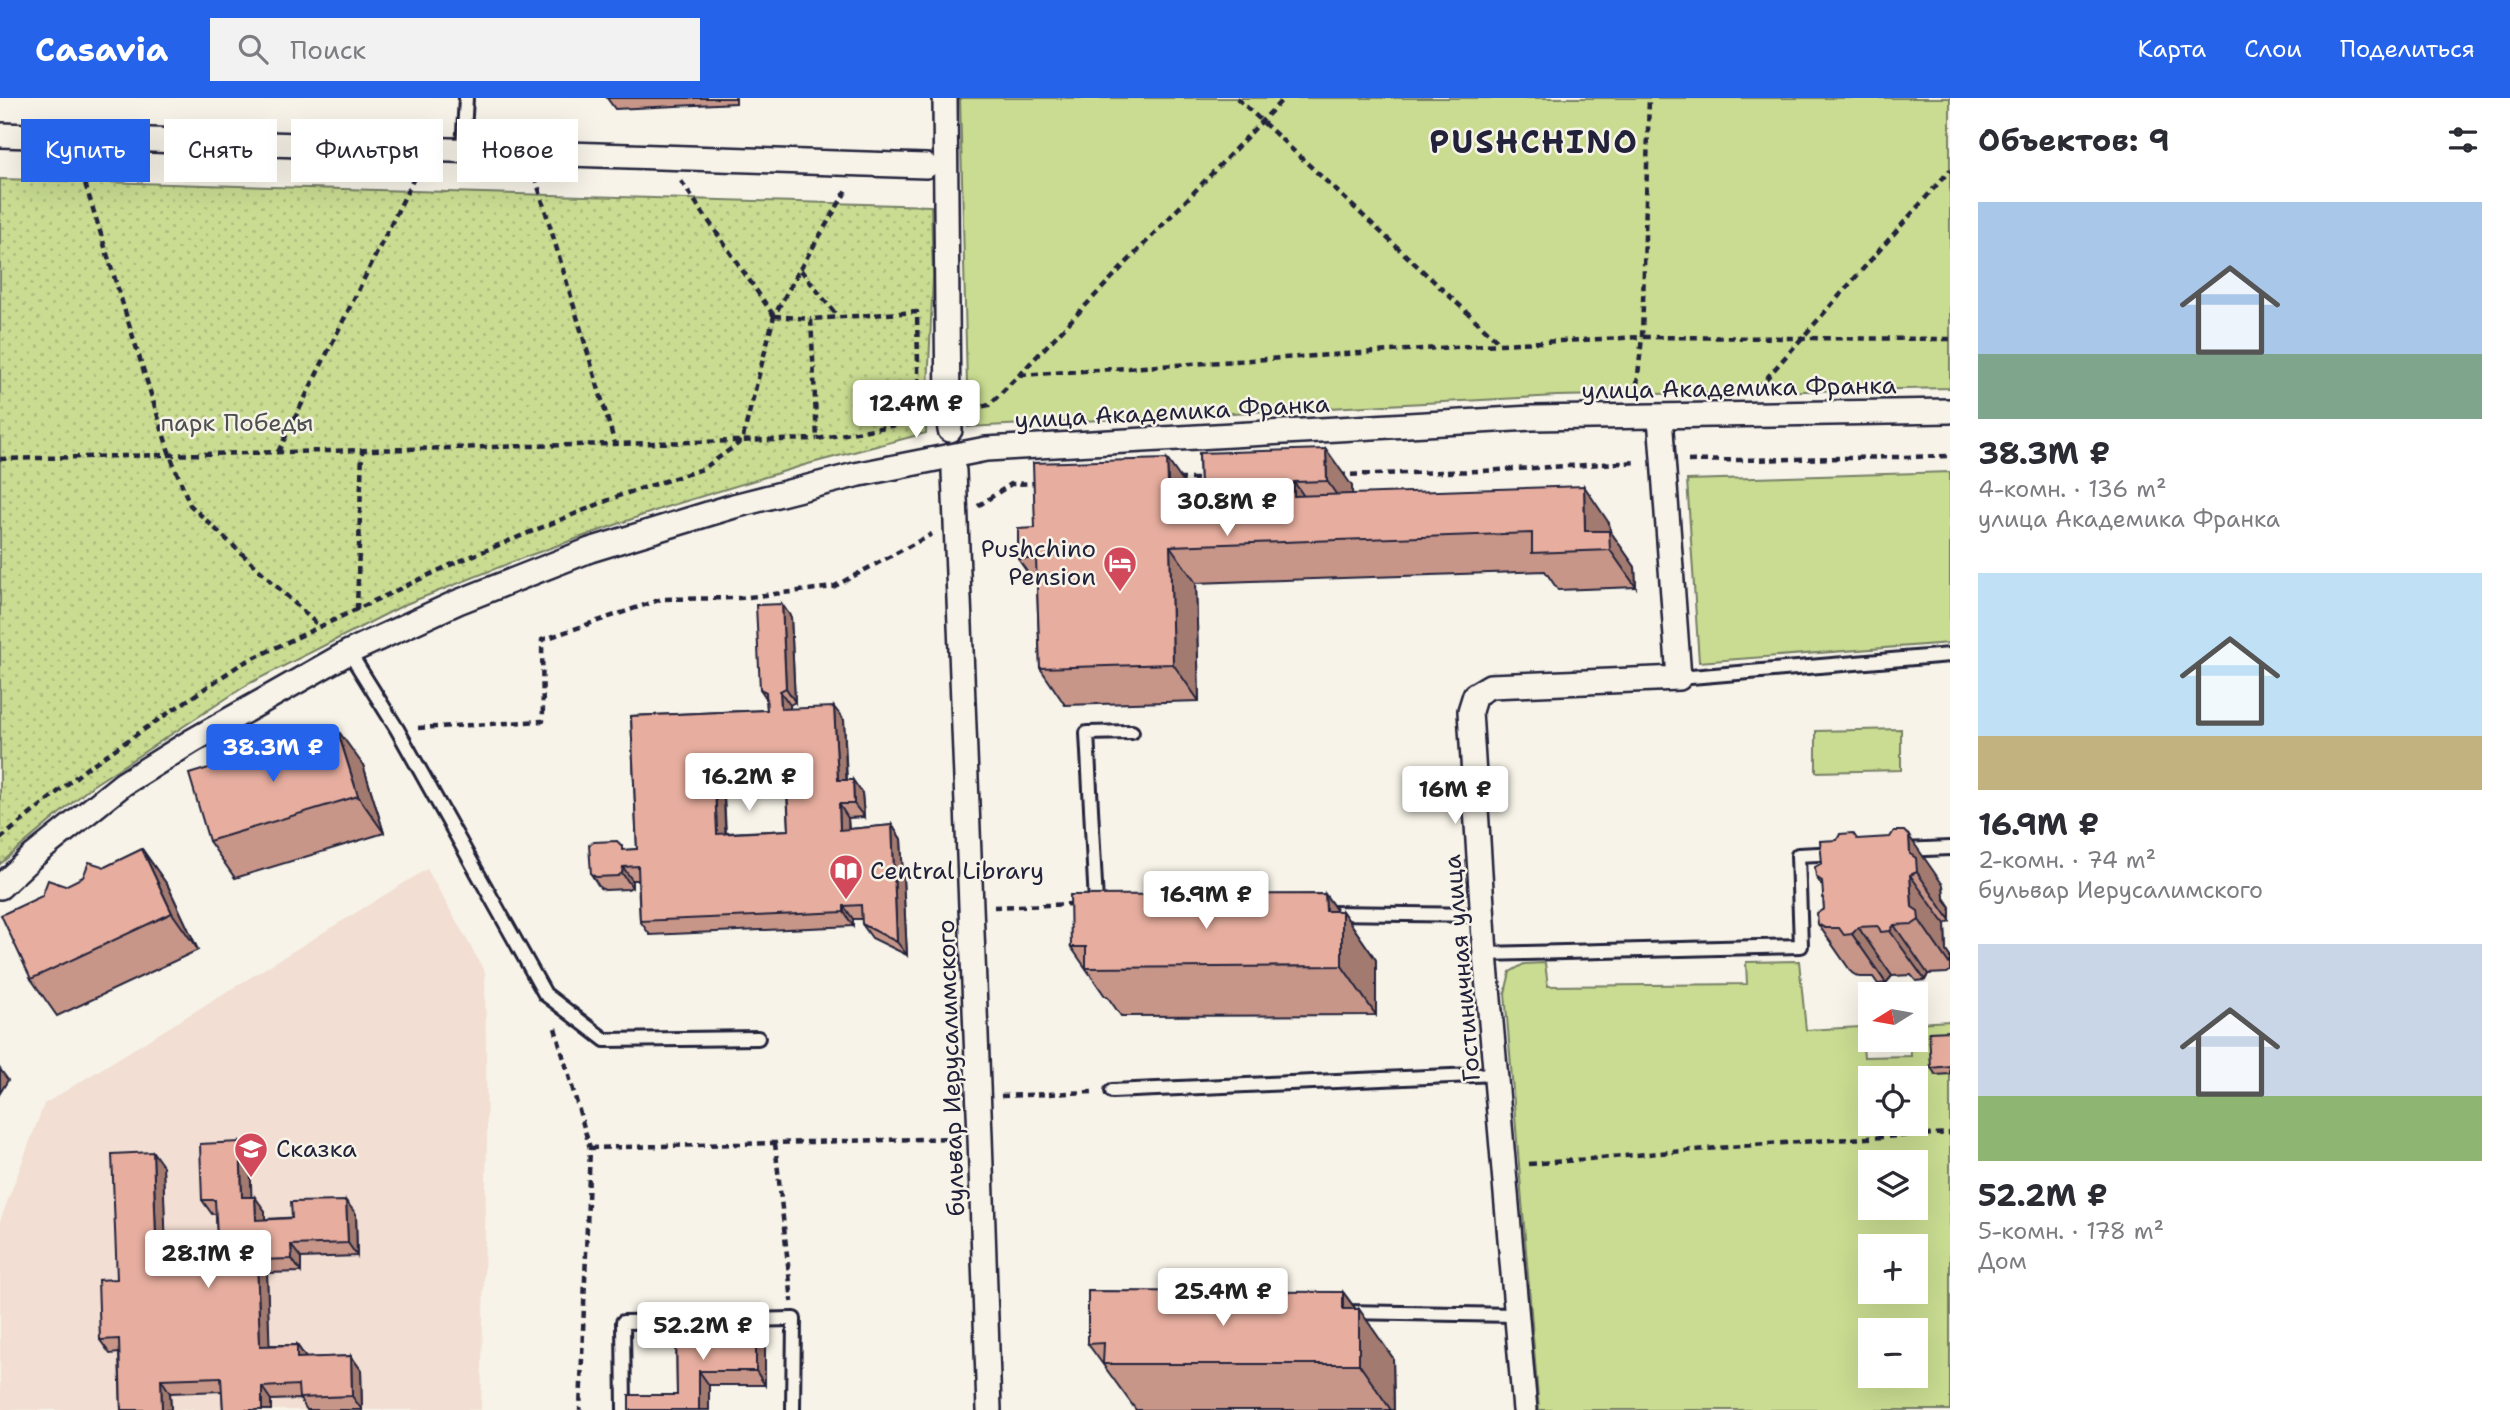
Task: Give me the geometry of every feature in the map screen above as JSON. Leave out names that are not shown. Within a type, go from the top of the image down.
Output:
[{"type":"street","points":[[945,98],[949,422]]},
{"type":"street","points":[[0,135],[457,149]]},
{"type":"street","points":[[578,153],[926,166]]},
{"type":"street","name":"улица Академика Франка","points":[[0,887],[123,784],[192,741],[349,652],[458,602],[590,550],[734,506],[855,475],[953,454],[1000,448],[1532,418],[1950,411]]},
{"type":"street","points":[[1660,417],[1679,678]]},
{"type":"street","name":"бульвар Иерусалимского","points":[[954,471],[989,1410]]},
{"type":"street","name":"Гостиничная улица","points":[[1525,1410],[1485,954],[1470,711],[1475,695],[1490,686],[1679,678]]},
{"type":"lane","points":[[465,119],[466,98]]},
{"type":"lane","points":[[349,652],[397,729],[545,994],[605,1040],[758,1038]]},
{"type":"lane","points":[[1679,678],[1950,655]]},
{"type":"lane","points":[[1122,910],[1096,903],[1087,733],[1132,732]]},
{"type":"lane","points":[[1895,851],[1950,848]]},
{"type":"lane","points":[[1485,954],[1801,946],[1798,855],[1853,853]]},
{"type":"lane","points":[[1316,913],[1483,915]]},
{"type":"lane","points":[[1112,1091],[1496,1074]]},
{"type":"lane","points":[[1335,1312],[1516,1315]]},
{"type":"lane","points":[[624,1410],[623,1322],[794,1319],[793,1410]]},
{"type":"path","points":[[1237,98],[1500,344]]},
{"type":"path","points":[[949,422],[989,405],[1284,98]]},
{"type":"path","points":[[1637,386],[1642,337],[1649,98]]},
{"type":"path","points":[[1734,415],[1950,170]]},
{"type":"path","points":[[679,178],[774,316]]},
{"type":"path","points":[[85,182],[170,455],[190,505],[320,628]]},
{"type":"path","points":[[537,182],[615,444]]},
{"type":"path","points":[[743,441],[774,316],[850,185]]},
{"type":"path","points":[[278,452],[407,191]]},
{"type":"path","points":[[800,269],[838,317]]},
{"type":"path","points":[[0,459],[817,439],[919,421],[917,312],[811,319],[774,316]]},
{"type":"path","points":[[811,319],[817,439]]},
{"type":"path","points":[[1019,375],[1642,337],[1950,339]]},
{"type":"path","points":[[357,610],[362,450]]},
{"type":"path","points":[[1330,476],[1664,462],[1950,457]]},
{"type":"path","points":[[1177,480],[1205,479]]},
{"type":"path","points":[[397,729],[543,721],[542,640],[662,599],[740,598],[833,587],[957,522],[1011,484],[1053,483]]},
{"type":"path","points":[[972,908],[1096,903]]},
{"type":"path","points":[[545,994],[590,1148],[580,1410]]},
{"type":"path","points":[[979,1097],[1112,1091]]},
{"type":"path","points":[[1504,1166],[1766,1144],[1950,1133]]},
{"type":"path","points":[[590,1148],[980,1137]]},
{"type":"path","points":[[775,1143],[794,1319]]},
{"type":"shaded area","name":"Сказка","points":[[427,869],[485,972],[487,1137],[481,1410],[0,1410],[0,1221],[44,1104]]},
{"type":"green space","points":[[960,98],[1950,98],[1950,388],[1557,396],[968,427]]},
{"type":"green space","name":"парк Победы","points":[[0,179],[21,180],[21,182],[103,182],[931,206],[933,276],[926,433],[808,464],[663,508],[525,557],[406,604],[250,683],[92,786],[0,864]]},
{"type":"green space","points":[[1950,472],[1950,643],[1699,662],[1687,480]]},
{"type":"green space","points":[[1901,729],[1901,770],[1816,772],[1816,731]]},
{"type":"green space","points":[[1799,961],[1806,1030],[1858,1027],[1858,1052],[1864,1052],[1864,1057],[1911,1056],[1911,1052],[1928,1052],[1928,1022],[1950,1021],[1950,1410],[1539,1410],[1505,993],[1510,972],[1524,964],[1545,963],[1548,986],[1747,984],[1746,962]]},
{"type":"building","points":[[1326,449],[1327,481],[1294,482],[1294,496],[1584,486],[1585,531],[1609,531],[1610,550],[1532,553],[1532,533],[1170,546],[1173,664],[1040,668],[1036,559],[1018,559],[1018,529],[1035,528],[1033,463],[1167,459],[1169,507],[1221,505],[1221,499],[1253,498],[1253,483],[1200,485],[1199,453]]},
{"type":"building","points":[[782,604],[786,688],[780,691],[781,709],[834,707],[838,780],[853,780],[854,804],[839,804],[840,830],[892,825],[897,942],[862,924],[861,905],[844,906],[844,912],[640,921],[638,866],[623,867],[618,876],[596,877],[591,874],[589,845],[594,842],[617,841],[622,850],[637,849],[631,716],[767,710],[766,692],[760,689],[756,605]],"holes":[[[786,760],[789,830],[717,834],[714,763]]]},
{"type":"building","points":[[337,729],[358,796],[209,841],[189,774],[232,761],[240,746],[256,753],[275,748],[283,733],[299,740]]},
{"type":"building","points":[[1894,831],[1904,831],[1909,836],[1910,854],[1916,858],[1917,872],[1910,875],[1912,907],[1918,911],[1919,920],[1913,924],[1894,925],[1890,931],[1881,932],[1878,926],[1858,927],[1852,934],[1844,935],[1839,928],[1825,928],[1818,924],[1817,913],[1824,909],[1822,881],[1816,877],[1815,867],[1822,863],[1820,841],[1837,840],[1840,834],[1853,833],[1857,839],[1890,837]]},
{"type":"building","points":[[142,849],[172,913],[31,979],[1,915],[42,896],[48,880],[65,886],[83,877],[89,862],[105,867]]},
{"type":"building","points":[[1325,894],[1326,911],[1342,911],[1342,966],[1086,968],[1086,947],[1071,947],[1070,895]]},
{"type":"building","points":[[1950,1031],[1950,1066],[1931,1068],[1929,1032]]},
{"type":"building","points":[[240,1142],[242,1197],[255,1197],[256,1220],[292,1218],[291,1202],[346,1201],[348,1243],[291,1245],[292,1259],[257,1260],[260,1346],[297,1345],[297,1358],[351,1356],[352,1396],[299,1398],[298,1385],[262,1387],[262,1410],[223,1410],[221,1377],[161,1379],[162,1410],[121,1410],[119,1339],[100,1340],[98,1280],[117,1279],[112,1154],[153,1152],[156,1238],[217,1236],[215,1200],[202,1200],[200,1144]]},
{"type":"building","points":[[1088,1291],[1343,1292],[1343,1309],[1359,1309],[1359,1364],[1103,1364],[1104,1343],[1088,1344]]},
{"type":"building","points":[[676,1324],[756,1324],[756,1371],[699,1371],[699,1410],[629,1410],[629,1395],[677,1395]]},
{"type":"place","name":"Pushchino Pension","points":[[1120,593]]},
{"type":"place","name":"Central Library","points":[[846,901]]},
{"type":"place","name":"Сказка","points":[[251,1179]]},
{"type":"district","name":"PUSHCHINO","points":[[1534,141]]}]
